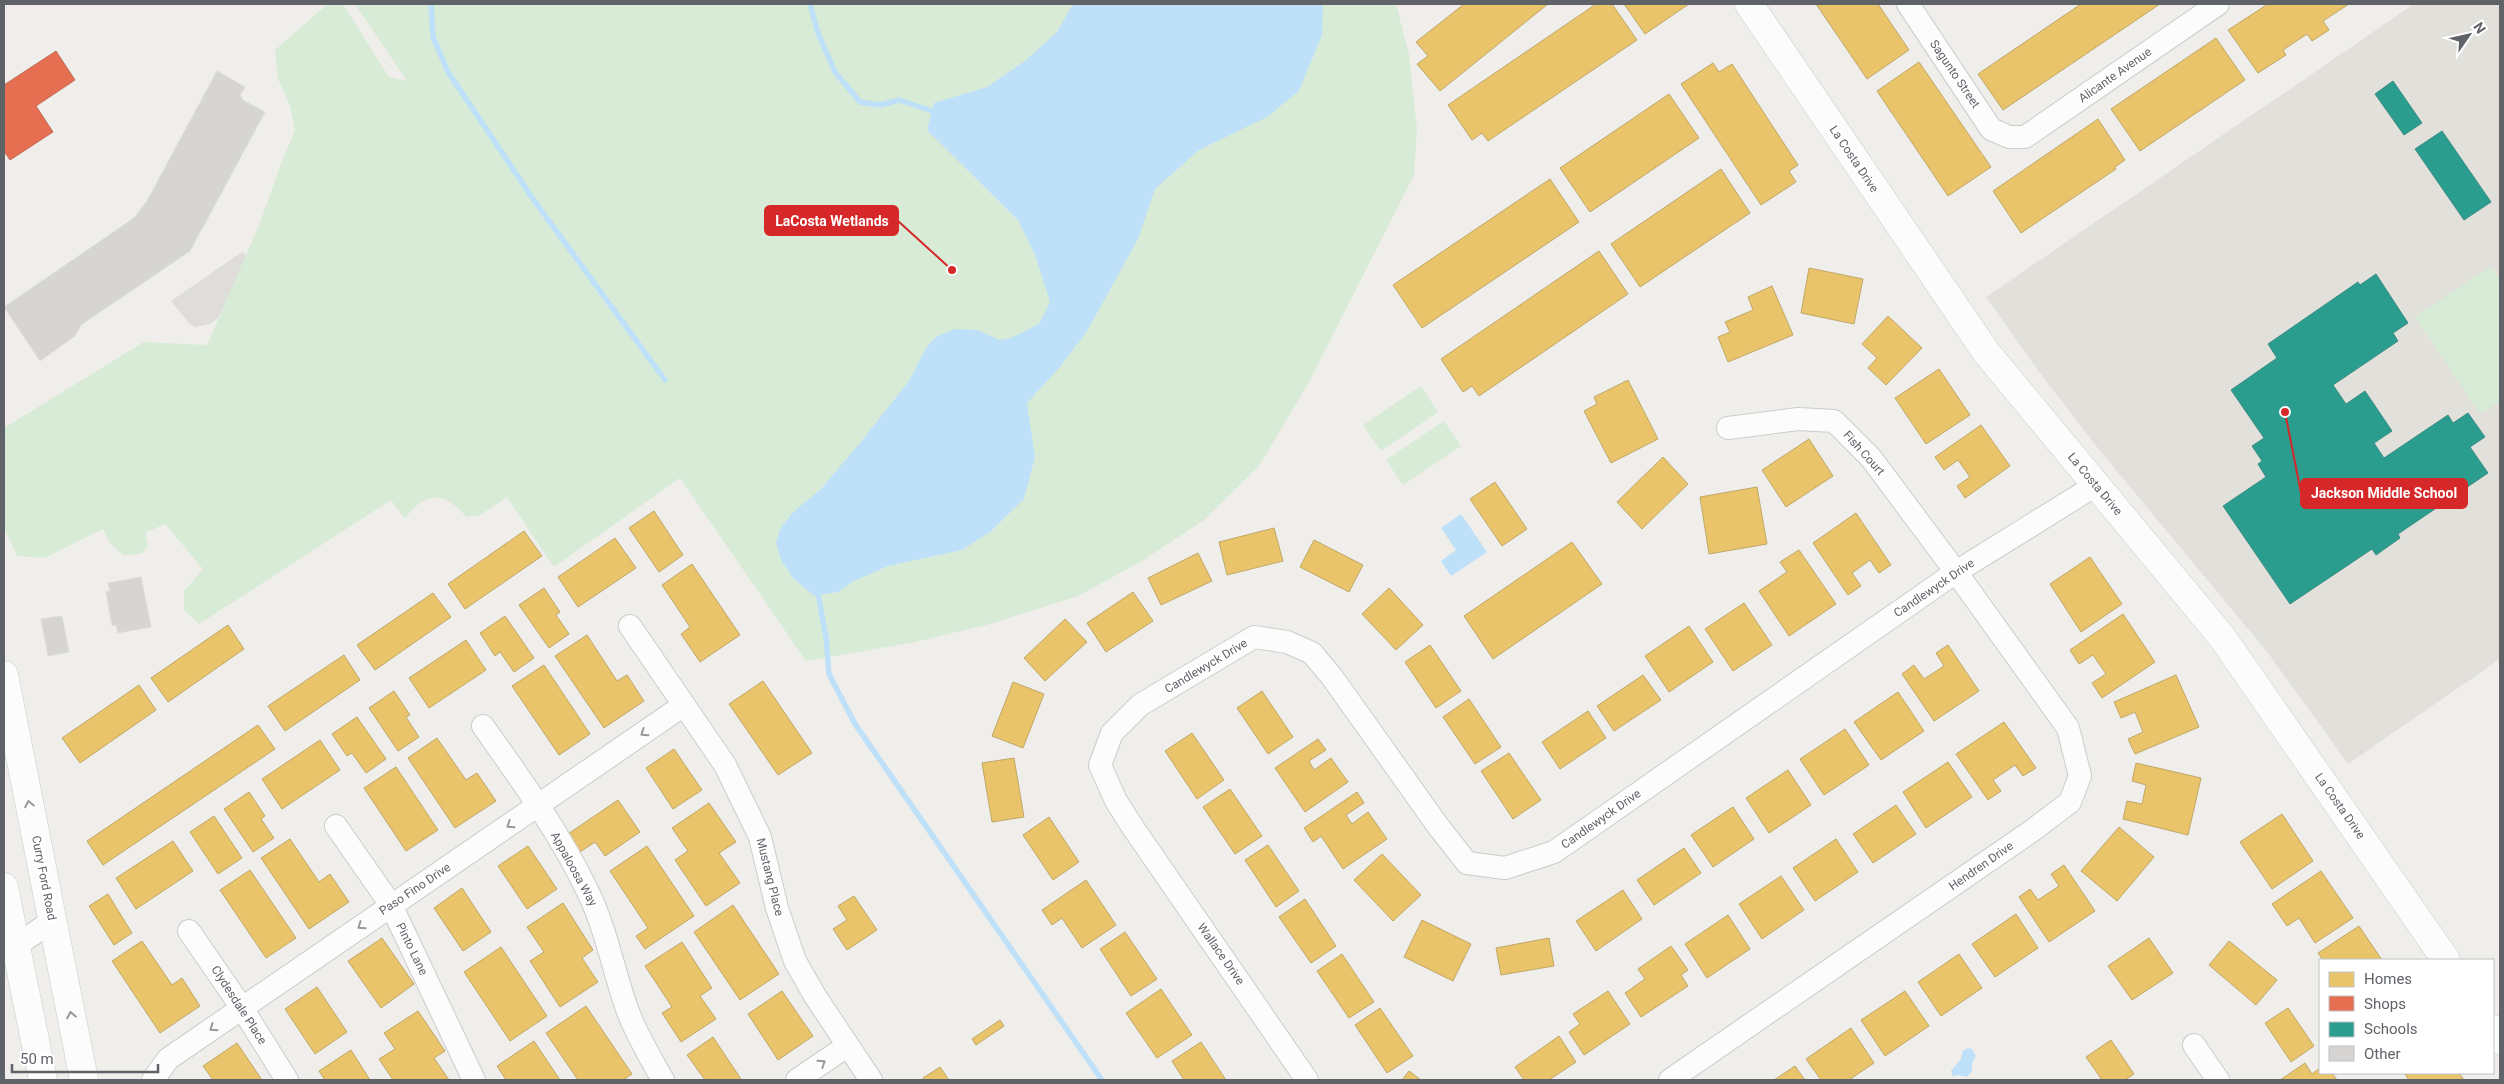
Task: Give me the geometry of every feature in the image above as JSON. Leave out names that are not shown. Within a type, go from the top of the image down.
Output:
[{"type":"street","name":"La Costa Drive","points":[[1749,4],[1986,352],[2222,637],[2445,959]]},
{"type":"street","name":"Sagunto Street","points":[[1908,4],[1991,129],[2008,137]]},
{"type":"street","name":"Alicante Avenue","points":[[2008,137],[2025,137],[2218,4]]},
{"type":"street","name":"Fish Court","points":[[1728,428],[1798,419],[1834,421],[1871,458],[1956,572]]},
{"type":"street","name":"Candlewyck Drive","points":[[1134,829],[1116,801],[1100,765],[1112,733],[1140,705],[1254,637],[1287,642],[1312,654],[1332,677],[1438,826],[1467,863],[1505,868],[1554,852],[1956,572],[2096,485]]},
{"type":"street","name":"Hendren Drive","points":[[1670,1080],[2070,802],[2080,776],[2068,728],[1956,572]]},
{"type":"street","name":"Mustang Place","points":[[630,626],[725,765],[760,837],[777,908],[795,961],[847,1046],[871,1080]]},
{"type":"street","name":"Curry Ford Road","points":[[4,675],[84,1080]]},
{"type":"street","name":"Paso Fino Drive","points":[[153,1080],[168,1059],[684,705]]},
{"type":"street","name":"Appaloosa Way","points":[[483,726],[538,806],[587,888],[602,923],[627,1009],[644,1048],[664,1080]]},
{"type":"street","name":"Pinto Lane","points":[[336,826],[391,905],[474,1080]]},
{"type":"street","name":"Wallace Drive","points":[[1134,829],[1307,1080]]},
{"type":"street","points":[[4,887],[10,949],[44,1080]]},
{"type":"street","points":[[10,949],[52,921]]},
{"type":"street","name":"Clydesdale Place","points":[[189,931],[242,1008],[287,1080]]},
{"type":"street","points":[[2194,1045],[2218,1080]]},
{"type":"street","points":[[797,1080],[847,1046]]},
{"type":"shaded area","points":[[2414,4],[2500,4],[2500,659],[2348,764],[2268,653],[2101,452],[2039,372],[1986,297]]},
{"type":"shaded area","points":[[242,252],[248,256],[218,318],[210,324],[195,327],[189,323],[171,301]]},
{"type":"green space","points":[[328,4],[343,4],[389,77],[407,81],[355,4],[1396,4],[1409,55],[1417,129],[1414,175],[1309,382],[1259,466],[1204,520],[1142,561],[1078,596],[990,624],[915,642],[806,661],[680,478],[554,567],[507,497],[480,515],[467,517],[456,506],[442,498],[429,499],[413,509],[405,519],[391,500],[199,624],[184,610],[184,591],[203,569],[165,524],[145,533],[148,545],[141,554],[123,555],[110,543],[103,529],[45,558],[17,556],[4,527],[4,428],[144,342],[207,345],[260,223],[295,130],[290,106],[278,79],[275,50]]},
{"type":"green space","points":[[2491,266],[2500,280],[2500,401],[2480,414],[2415,317]]},
{"type":"green space","points":[[1421,386],[1438,412],[1381,451],[1363,425]]},
{"type":"green space","points":[[1444,421],[1461,446],[1403,485],[1386,460]]},
{"type":"water","points":[[1073,4],[1323,4],[1322,35],[1299,91],[1267,117],[1199,150],[1155,189],[1138,239],[1086,333],[1059,368],[1027,403],[1035,457],[1024,499],[990,532],[962,550],[888,566],[852,582],[838,592],[814,596],[793,578],[781,560],[776,543],[780,529],[792,513],[821,489],[859,444],[909,381],[926,348],[937,336],[955,329],[978,330],[999,340],[1011,338],[1039,324],[1050,302],[1035,255],[1018,220],[927,130],[934,103],[987,87],[1026,60],[1057,32]]},
{"type":"water","points":[[1461,514],[1487,552],[1451,576],[1441,561],[1456,550],[1441,528]]},
{"type":"water","points":[[1968,1048],[1972,1049],[1976,1056],[1972,1063],[1972,1071],[1967,1077],[1958,1075],[1953,1077],[1951,1071],[1961,1059],[1963,1051]]},
{"type":"building: Homes","points":[[1464,4],[1548,4],[1440,91],[1417,64],[1428,56],[1416,42]]},
{"type":"building: Homes","points":[[1596,4],[1612,4],[1637,40],[1488,141],[1482,133],[1472,140],[1448,105]]},
{"type":"building: Homes","points":[[1624,4],[1689,4],[1645,34]]},
{"type":"building: Homes","points":[[1816,4],[1878,4],[1909,50],[1867,79]]},
{"type":"building: Homes","points":[[2081,4],[2160,4],[2003,110],[1978,74]]},
{"type":"building: Homes","points":[[2268,4],[2349,4],[2323,21],[2329,30],[2312,41],[2307,34],[2283,50],[2286,55],[2258,73],[2228,30]]},
{"type":"building: Homes","points":[[2216,38],[2245,80],[2140,151],[2111,109]]},
{"type":"building: Homes","points":[[1919,62],[1991,167],[1948,196],[1877,91]]},
{"type":"building: Homes","points":[[1713,63],[1719,72],[1732,64],[1798,165],[1789,171],[1796,182],[1761,205],[1681,84]]},
{"type":"building: Homes","points":[[1669,94],[1699,138],[1590,212],[1560,168]]},
{"type":"building: Homes","points":[[2098,119],[2125,160],[2115,167],[2116,169],[2021,233],[1993,191]]},
{"type":"building: Homes","points":[[1721,169],[1750,213],[1640,287],[1611,244]]},
{"type":"building: Homes","points":[[1550,179],[1579,222],[1422,328],[1393,285]]},
{"type":"building: Homes","points":[[1599,251],[1628,294],[1479,396],[1472,386],[1463,392],[1441,359]]},
{"type":"building: Homes","points":[[1809,268],[1863,279],[1854,324],[1801,313]]},
{"type":"building: Homes","points":[[1772,286],[1793,335],[1728,362],[1718,337],[1730,332],[1725,322],[1753,310],[1748,297]]},
{"type":"building: Homes","points":[[1888,316],[1922,348],[1886,385],[1868,368],[1877,358],[1862,344]]},
{"type":"building: Homes","points":[[1939,369],[1970,415],[1926,444],[1895,398]]},
{"type":"building: Homes","points":[[1628,380],[1658,439],[1611,463],[1584,411],[1597,404],[1594,397]]},
{"type":"building: Homes","points":[[1981,425],[2010,466],[1965,498],[1957,486],[1970,477],[1958,460],[1944,470],[1935,457]]},
{"type":"building: Homes","points":[[1809,439],[1833,476],[1786,507],[1762,470]]},
{"type":"building: Homes","points":[[1663,457],[1688,484],[1642,529],[1617,502]]},
{"type":"building: Homes","points":[[1495,482],[1527,529],[1502,546],[1470,499]]},
{"type":"building: Homes","points":[[1757,487],[1767,544],[1709,554],[1700,497]]},
{"type":"building: Homes","points":[[654,511],[683,555],[659,572],[629,528]]},
{"type":"building: Homes","points":[[1856,513],[1891,565],[1879,573],[1870,560],[1852,573],[1861,586],[1848,595],[1813,543]]},
{"type":"building: Homes","points":[[1274,528],[1283,561],[1227,575],[1219,542]]},
{"type":"building: Homes","points":[[524,531],[542,556],[465,609],[448,584]]},
{"type":"building: Homes","points":[[615,538],[636,568],[578,607],[558,577]]},
{"type":"building: Homes","points":[[1314,540],[1363,565],[1349,592],[1300,567]]},
{"type":"building: Homes","points":[[1572,542],[1602,584],[1493,659],[1464,616]]},
{"type":"building: Homes","points":[[1799,550],[1836,604],[1789,636],[1759,591],[1787,572],[1780,562]]},
{"type":"building: Homes","points":[[1198,553],[1212,581],[1161,605],[1148,578]]},
{"type":"building: Homes","points":[[2090,557],[2122,604],[2081,632],[2050,584]]},
{"type":"building: Homes","points":[[692,564],[740,635],[700,662],[681,634],[690,627],[662,585]]},
{"type":"building: Homes","points":[[544,588],[560,612],[556,615],[569,634],[549,648],[519,605]]},
{"type":"building: Homes","points":[[1389,588],[1423,625],[1396,650],[1362,614]]},
{"type":"building: Homes","points":[[1133,592],[1153,621],[1106,652],[1087,623]]},
{"type":"building: Homes","points":[[433,593],[451,617],[375,670],[357,645]]},
{"type":"building: Homes","points":[[1744,603],[1772,645],[1733,671],[1705,629]]},
{"type":"building: Homes","points":[[2123,614],[2155,662],[2102,698],[2092,683],[2106,674],[2093,655],[2079,664],[2070,650]]},
{"type":"building: Homes","points":[[505,616],[534,658],[514,672],[500,652],[495,656],[480,633]]},
{"type":"building: Homes","points":[[1065,619],[1087,642],[1045,681],[1024,658]]},
{"type":"building: Homes","points":[[228,625],[244,649],[168,702],[151,678]]},
{"type":"building: Homes","points":[[1689,626],[1713,662],[1669,692],[1645,656]]},
{"type":"building: Homes","points":[[587,635],[617,681],[627,675],[644,701],[604,728],[555,656]]},
{"type":"building: Homes","points":[[466,640],[486,670],[429,708],[409,678]]},
{"type":"building: Homes","points":[[1430,645],[1461,691],[1436,708],[1405,662]]},
{"type":"building: Homes","points":[[1948,645],[1979,691],[1934,721],[1902,674],[1914,665],[1924,679],[1944,666],[1936,653]]},
{"type":"building: Homes","points":[[344,655],[360,680],[285,731],[268,706]]},
{"type":"building: Homes","points":[[544,665],[590,734],[559,755],[512,686]]},
{"type":"building: Homes","points":[[1643,675],[1661,700],[1614,731],[1597,706]]},
{"type":"building: Homes","points":[[2176,675],[2199,727],[2135,754],[2128,739],[2143,732],[2135,712],[2121,718],[2114,702]]},
{"type":"building: Homes","points":[[763,681],[812,753],[778,775],[729,704]]},
{"type":"building: Homes","points":[[1013,682],[1044,694],[1023,748],[992,736]]},
{"type":"building: Homes","points":[[139,685],[156,710],[80,763],[62,738]]},
{"type":"building: Homes","points":[[394,691],[410,715],[406,717],[419,737],[398,751],[369,708]]},
{"type":"building: Homes","points":[[1262,691],[1293,737],[1268,754],[1237,708]]},
{"type":"building: Homes","points":[[1898,692],[1924,731],[1881,760],[1854,722]]},
{"type":"building: Homes","points":[[1469,699],[1501,747],[1475,764],[1443,717]]},
{"type":"building: Homes","points":[[1588,711],[1606,738],[1560,769],[1542,742]]},
{"type":"building: Homes","points":[[357,717],[386,759],[366,773],[352,753],[347,756],[332,734]]},
{"type":"building: Homes","points":[[2004,722],[2036,768],[2023,776],[2015,765],[1993,780],[2001,791],[1988,800],[1956,754]]},
{"type":"building: Homes","points":[[258,725],[275,749],[103,865],[87,841]]},
{"type":"building: Homes","points":[[1845,729],[1869,765],[1824,795],[1800,759]]},
{"type":"building: Homes","points":[[1192,733],[1224,780],[1197,799],[1165,751]]},
{"type":"building: Homes","points":[[437,738],[466,780],[477,773],[496,801],[455,828],[408,758]]},
{"type":"building: Homes","points":[[1318,739],[1326,750],[1309,761],[1314,770],[1331,758],[1348,782],[1305,812],[1275,768]]},
{"type":"building: Homes","points":[[320,740],[340,770],[282,809],[262,779]]},
{"type":"building: Homes","points":[[674,749],[702,790],[673,809],[646,768]]},
{"type":"building: Homes","points":[[1509,753],[1541,800],[1513,819],[1481,771]]},
{"type":"building: Homes","points":[[1014,758],[1024,817],[992,822],[982,763]]},
{"type":"building: Homes","points":[[1948,762],[1972,797],[1926,828],[1903,792]]},
{"type":"building: Homes","points":[[2136,763],[2201,778],[2188,835],[2123,819],[2127,801],[2142,804],[2146,785],[2132,781]]},
{"type":"building: Homes","points":[[396,767],[438,830],[406,851],[364,788]]},
{"type":"building: Homes","points":[[1788,770],[1811,805],[1769,833],[1746,798]]},
{"type":"building: Homes","points":[[1230,789],[1262,836],[1235,854],[1203,807]]},
{"type":"building: Homes","points":[[249,792],[265,816],[261,819],[274,838],[253,852],[224,809]]},
{"type":"building: Homes","points":[[1357,792],[1364,803],[1346,815],[1352,824],[1368,812],[1387,839],[1343,869],[1321,836],[1313,842],[1304,828]]},
{"type":"building: Homes","points":[[618,800],[640,832],[605,856],[595,842],[574,856],[562,838]]},
{"type":"building: Homes","points":[[709,803],[736,842],[719,853],[740,883],[706,906],[675,860],[688,851],[672,828]]},
{"type":"building: Homes","points":[[1896,805],[1916,834],[1873,863],[1853,834]]},
{"type":"building: Homes","points":[[1733,807],[1754,839],[1713,867],[1691,835]]},
{"type":"building: Homes","points":[[2282,814],[2313,861],[2272,889],[2240,842]]},
{"type":"building: Homes","points":[[214,816],[242,858],[218,874],[190,832]]},
{"type":"building: Homes","points":[[1049,817],[1079,862],[1053,880],[1023,835]]},
{"type":"building: Homes","points":[[2119,827],[2154,857],[2117,901],[2081,871]]},
{"type":"building: Homes","points":[[290,839],[319,882],[330,874],[349,902],[309,929],[261,858]]},
{"type":"building: Homes","points":[[1836,839],[1858,872],[1815,901],[1793,868]]},
{"type":"building: Homes","points":[[173,841],[193,871],[136,909],[116,878]]},
{"type":"building: Homes","points":[[1268,845],[1299,891],[1276,907],[1245,860]]},
{"type":"building: Homes","points":[[528,846],[557,889],[527,909],[498,866]]},
{"type":"building: Homes","points":[[647,846],[694,916],[645,949],[636,936],[648,928],[610,871]]},
{"type":"building: Homes","points":[[1684,848],[1701,873],[1654,905],[1637,880]]},
{"type":"building: Homes","points":[[1382,854],[1421,895],[1393,921],[1354,880]]},
{"type":"building: Homes","points":[[2064,865],[2095,911],[2049,942],[2019,897],[2030,889],[2038,900],[2059,886],[2051,874]]},
{"type":"building: Homes","points":[[250,870],[296,938],[266,958],[220,890]]},
{"type":"building: Homes","points":[[2321,871],[2353,918],[2315,943],[2299,918],[2287,926],[2272,904]]},
{"type":"building: Homes","points":[[1781,876],[1804,910],[1762,939],[1739,904]]},
{"type":"building: Homes","points":[[1086,880],[1116,925],[1082,948],[1062,918],[1052,925],[1042,910]]},
{"type":"building: Homes","points":[[462,888],[491,932],[463,951],[434,908]]},
{"type":"building: Homes","points":[[1623,890],[1642,919],[1596,951],[1576,921]]},
{"type":"building: Homes","points":[[108,894],[132,933],[114,945],[89,906]]},
{"type":"building: Homes","points":[[854,896],[877,930],[847,950],[833,929],[847,920],[838,906]]},
{"type":"building: Homes","points":[[1305,899],[1336,946],[1311,963],[1279,917]]},
{"type":"building: Homes","points":[[563,903],[593,950],[582,958],[598,982],[560,1007],[530,961],[544,952],[527,927]]},
{"type":"building: Homes","points":[[733,905],[779,974],[740,1000],[694,932]]},
{"type":"building: Homes","points":[[2016,914],[2038,948],[1995,977],[1972,944]]},
{"type":"building: Homes","points":[[1728,915],[1750,949],[1707,978],[1685,944]]},
{"type":"building: Homes","points":[[1422,920],[1471,944],[1453,981],[1404,957]]},
{"type":"building: Homes","points":[[2359,926],[2381,959],[2322,959],[2318,953]]},
{"type":"building: Homes","points":[[1125,932],[1157,979],[1131,996],[1100,949]]},
{"type":"building: Homes","points":[[382,938],[414,984],[381,1008],[348,961]]},
{"type":"building: Homes","points":[[1549,938],[1554,966],[1501,975],[1496,948]]},
{"type":"building: Homes","points":[[2149,938],[2173,973],[2132,1000],[2108,966]]},
{"type":"building: Homes","points":[[142,941],[172,985],[182,978],[200,1006],[160,1033],[112,961]]},
{"type":"building: Homes","points":[[2229,941],[2277,980],[2256,1005],[2209,965]]},
{"type":"building: Homes","points":[[682,942],[712,988],[700,996],[716,1019],[681,1042],[662,1013],[672,1007],[645,966]]},
{"type":"building: Homes","points":[[1671,946],[1688,970],[1681,975],[1688,986],[1641,1017],[1625,993],[1645,979],[1638,969]]},
{"type":"building: Homes","points":[[501,947],[547,1016],[510,1041],[464,972]]},
{"type":"building: Homes","points":[[1342,954],[1374,1002],[1349,1018],[1317,971]]},
{"type":"building: Homes","points":[[1959,954],[1982,988],[1941,1016],[1918,982]]},
{"type":"building: Homes","points":[[317,987],[347,1032],[315,1054],[285,1009]]},
{"type":"building: Homes","points":[[1161,989],[1192,1035],[1157,1058],[1126,1013]]},
{"type":"building: Homes","points":[[782,991],[813,1036],[778,1060],[748,1014]]},
{"type":"building: Homes","points":[[1608,991],[1630,1024],[1584,1055],[1569,1032],[1580,1024],[1573,1014]]},
{"type":"building: Homes","points":[[1905,991],[1929,1026],[1885,1056],[1861,1020]]},
{"type":"building: Homes","points":[[586,1006],[632,1074],[623,1080],[578,1080],[546,1033]]},
{"type":"building: Homes","points":[[1380,1008],[1413,1056],[1387,1073],[1355,1025]]},
{"type":"building: Homes","points":[[2288,1008],[2314,1046],[2291,1062],[2265,1023]]},
{"type":"building: Homes","points":[[418,1011],[445,1051],[434,1058],[449,1080],[393,1080],[379,1059],[395,1049],[384,1033]]},
{"type":"building: Homes","points":[[1000,1020],[1004,1026],[976,1045],[972,1039]]},
{"type":"building: Homes","points":[[1851,1028],[1874,1063],[1849,1080],[1821,1080],[1806,1059]]},
{"type":"building: Homes","points":[[1559,1036],[1576,1062],[1549,1080],[1524,1080],[1515,1067]]},
{"type":"building: Homes","points":[[713,1037],[741,1079],[705,1080],[687,1055]]},
{"type":"building: Homes","points":[[2111,1040],[2134,1074],[2125,1080],[2102,1080],[2086,1057]]},
{"type":"building: Homes","points":[[534,1041],[560,1080],[506,1080],[497,1066]]},
{"type":"building: Homes","points":[[1201,1042],[1226,1080],[1184,1080],[1172,1061]]},
{"type":"building: Homes","points":[[237,1043],[262,1080],[213,1080],[203,1066]]},
{"type":"building: Homes","points":[[351,1050],[370,1080],[325,1080],[319,1071]]},
{"type":"building: Homes","points":[[2305,1063],[2312,1074],[2319,1069],[2319,1074],[2333,1074],[2337,1080],[2280,1080]]},
{"type":"building: Homes","points":[[1795,1066],[1805,1080],[1774,1080]]},
{"type":"building: Homes","points":[[940,1067],[949,1080],[924,1080],[923,1078]]},
{"type":"building: Homes","points":[[1409,1071],[1421,1080],[1402,1080]]},
{"type":"building: Homes","points":[[2405,1074],[2460,1074],[2464,1080],[2409,1080]]},
{"type":"building: Shops","points":[[56,51],[75,80],[36,106],[53,132],[10,160],[4,151],[4,85]]},
{"type":"building: Schools","points":[[2393,81],[2422,123],[2404,135],[2375,94]]},
{"type":"building: Schools","points":[[2442,131],[2491,202],[2464,220],[2415,149]]},
{"type":"building: Schools","points":[[2376,274],[2408,323],[2393,333],[2398,341],[2333,385],[2346,404],[2365,391],[2392,431],[2374,443],[2384,458],[2448,415],[2453,423],[2468,413],[2485,437],[2470,447],[2488,473],[2398,534],[2400,538],[2376,555],[2372,549],[2290,604],[2223,506],[2266,477],[2258,464],[2262,461],[2252,446],[2264,438],[2231,390],[2277,358],[2268,344],[2358,282],[2360,285]]},
{"type":"building: Other","points":[[217,71],[245,87],[240,95],[243,100],[265,112],[190,251],[81,325],[75,336],[40,361],[4,307],[134,218],[147,201]]},
{"type":"building: Other","points":[[141,577],[151,627],[118,633],[116,625],[112,626],[106,592],[110,591],[108,583]]},
{"type":"building: Other","points":[[62,616],[69,652],[48,656],[41,619]]},
{"type":"waterway","points":[[431,4],[433,37],[448,72],[533,199],[665,380]]},
{"type":"waterway","points":[[810,4],[818,33],[835,72],[860,102],[880,105],[899,100],[932,111]]},
{"type":"waterway","points":[[817,588],[826,637],[829,674],[855,724],[1102,1080]]},
{"type":"place","name":"LaCosta Wetlands","points":[[952,270]]},
{"type":"place","name":"Jackson Middle School","points":[[2285,412]]}]
